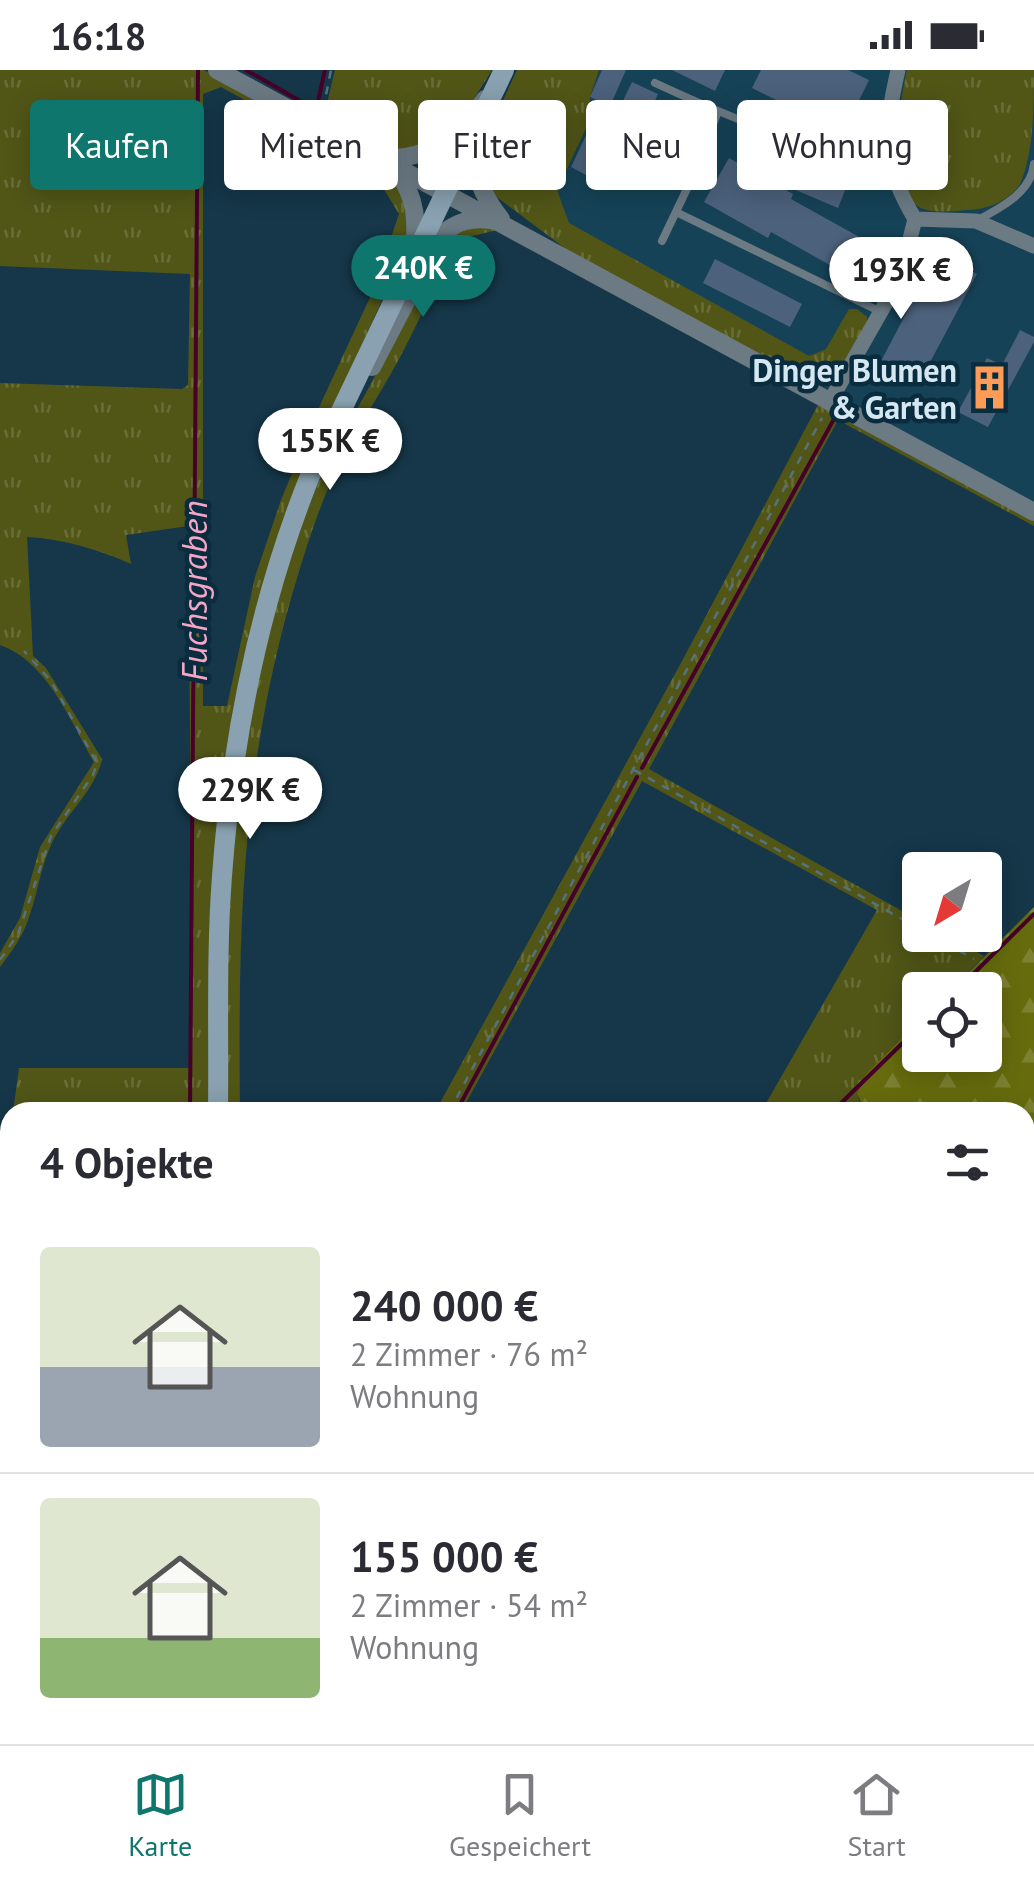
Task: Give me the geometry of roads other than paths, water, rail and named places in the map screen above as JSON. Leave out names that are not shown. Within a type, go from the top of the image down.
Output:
[{"type":"main road","points":[[490,100],[504,72]]},
{"type":"main road","points":[[218,1102],[222,877],[240,730],[260,626],[292,519],[446,190]]},
{"type":"street","points":[[217,70],[272,100]]},
{"type":"street","points":[[891,100],[898,70]]},
{"type":"street","points":[[398,160],[416,158],[436,148],[474,113],[504,72]]},
{"type":"street","points":[[398,168],[1034,512]]},
{"type":"street","points":[[398,176],[409,188],[416,208],[413,257]]},
{"type":"street","points":[[481,190],[502,224]]},
{"type":"street","points":[[829,403],[881,312],[904,262],[914,219],[900,190]]},
{"type":"street","points":[[345,402],[370,372],[442,236],[452,225],[479,218],[502,224]]},
{"type":"street","points":[[914,219],[976,220],[1034,246]]},
{"type":"lane","points":[[656,83],[737,118]]},
{"type":"lane","points":[[662,241],[718,111]]},
{"type":"lane","points":[[1034,164],[1034,186]]},
{"type":"lane","points":[[976,220],[1018,194],[1033,178]]},
{"type":"lane","points":[[676,212],[881,312]]},
{"type":"waterway","name":"Fuchsgraben","points":[[190,1102],[198,70]]},
{"type":"waterway","points":[[246,70],[316,110],[325,70]]},
{"type":"waterway","points":[[642,768],[834,419]]},
{"type":"waterway","points":[[461,1102],[637,777]]},
{"type":"waterway","points":[[975,972],[1034,914]]},
{"type":"waterway","points":[[842,1102],[902,1044]]},
{"type":"place","name":"Dinger Blumen & Garten","points":[[990,388]]}]
